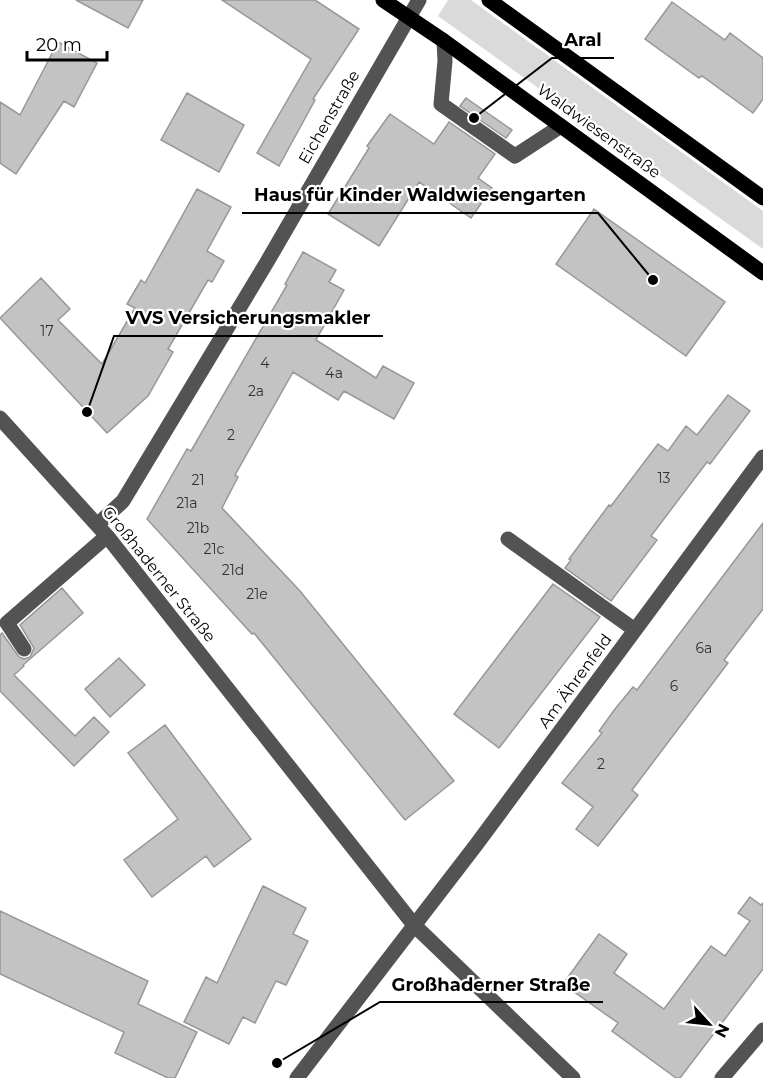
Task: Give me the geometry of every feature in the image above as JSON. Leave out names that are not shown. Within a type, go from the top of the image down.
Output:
[{"type":"main road","name":"Waldwiesenstraße","points":[[383,0],[444,41],[763,273]]},
{"type":"main road","points":[[489,0],[763,198]]},
{"type":"street","name":"Eichenstraße","points":[[24,649],[7,623],[102,531],[123,501],[267,262],[419,0]]},
{"type":"street","points":[[444,41],[445,61],[441,104],[515,156],[561,126]]},
{"type":"street","name":"Großhaderner Straße","points":[[0,418],[102,531],[414,925],[573,1078]]},
{"type":"street","name":"Am Ährenfeld","points":[[297,1078],[476,845],[763,458]]},
{"type":"street","points":[[508,539],[635,630]]},
{"type":"street","points":[[722,1078],[763,1029]]},
{"type":"shaded area","points":[[448,0],[471,0],[763,211],[763,249],[438,16]]},
{"type":"building","points":[[76,0],[143,0],[128,28]]},
{"type":"building","points":[[222,0],[315,0],[359,29],[313,99],[315,100],[279,166],[257,153],[311,59]]},
{"type":"building","points":[[672,2],[725,40],[730,33],[763,58],[763,99],[753,113],[645,39]]},
{"type":"building","points":[[58,42],[97,63],[74,107],[64,101],[16,174],[0,163],[0,102],[20,115]]},
{"type":"building","points":[[187,93],[244,125],[219,172],[161,140]]},
{"type":"building","points":[[466,98],[512,130],[506,138],[460,106]]},
{"type":"building","points":[[390,114],[434,144],[449,122],[495,154],[478,178],[492,188],[471,218],[419,182],[379,246],[328,214],[369,148],[367,146]]},
{"type":"building","points":[[197,189],[231,207],[207,251],[224,261],[212,282],[208,280],[168,349],[173,352],[148,396],[107,433],[0,318],[41,278],[70,309],[58,320],[102,364],[135,308],[127,304],[141,280],[145,283]]},
{"type":"building","points":[[594,209],[725,302],[686,356],[556,264]]},
{"type":"building","points":[[303,252],[336,270],[329,282],[344,290],[316,340],[376,378],[383,366],[414,383],[394,419],[344,391],[338,400],[293,372],[235,475],[238,477],[222,508],[300,591],[454,781],[405,820],[254,633],[252,634],[147,519],[187,449],[191,451],[287,285],[285,284]]},
{"type":"building","points":[[728,395],[750,411],[710,464],[707,462],[651,536],[657,540],[611,601],[565,568],[571,560],[569,559],[609,505],[611,506],[658,444],[668,451],[686,426],[697,435]]},
{"type":"building","points":[[763,523],[763,609],[724,660],[728,663],[632,790],[638,795],[598,846],[576,829],[593,807],[562,783],[602,733],[599,731],[615,709],[633,687],[637,690]]},
{"type":"building","points":[[553,584],[600,617],[499,748],[454,714]]},
{"type":"building","points":[[62,588],[83,613],[14,675],[75,736],[94,717],[109,732],[74,766],[0,691],[0,635],[2,633],[19,657],[24,659],[30,657],[34,648],[20,625]]},
{"type":"building","points":[[119,658],[145,685],[110,717],[85,689]]},
{"type":"building","points":[[165,725],[251,839],[214,867],[206,856],[152,897],[124,860],[178,819],[128,753]]},
{"type":"building","points":[[263,886],[306,908],[293,934],[308,941],[286,985],[276,981],[255,1023],[243,1017],[229,1044],[184,1022],[206,977],[217,983]]},
{"type":"building","points":[[750,897],[761,905],[763,903],[763,969],[680,1078],[676,1078],[612,1031],[618,1023],[563,984],[599,934],[627,954],[614,973],[664,1009],[711,946],[725,956],[750,921],[738,913]]},
{"type":"building","points":[[0,911],[148,981],[138,1004],[197,1032],[175,1078],[168,1078],[115,1053],[124,1032],[0,974]]},
{"type":"place","name":"Aral","points":[[474,118]]},
{"type":"place","name":"Haus für Kinder Waldwiesengarten","points":[[653,280]]},
{"type":"place","name":"VVS Versicherungsmakler","points":[[87,412]]},
{"type":"place","name":"Großhaderner Straße","points":[[277,1063]]}]
